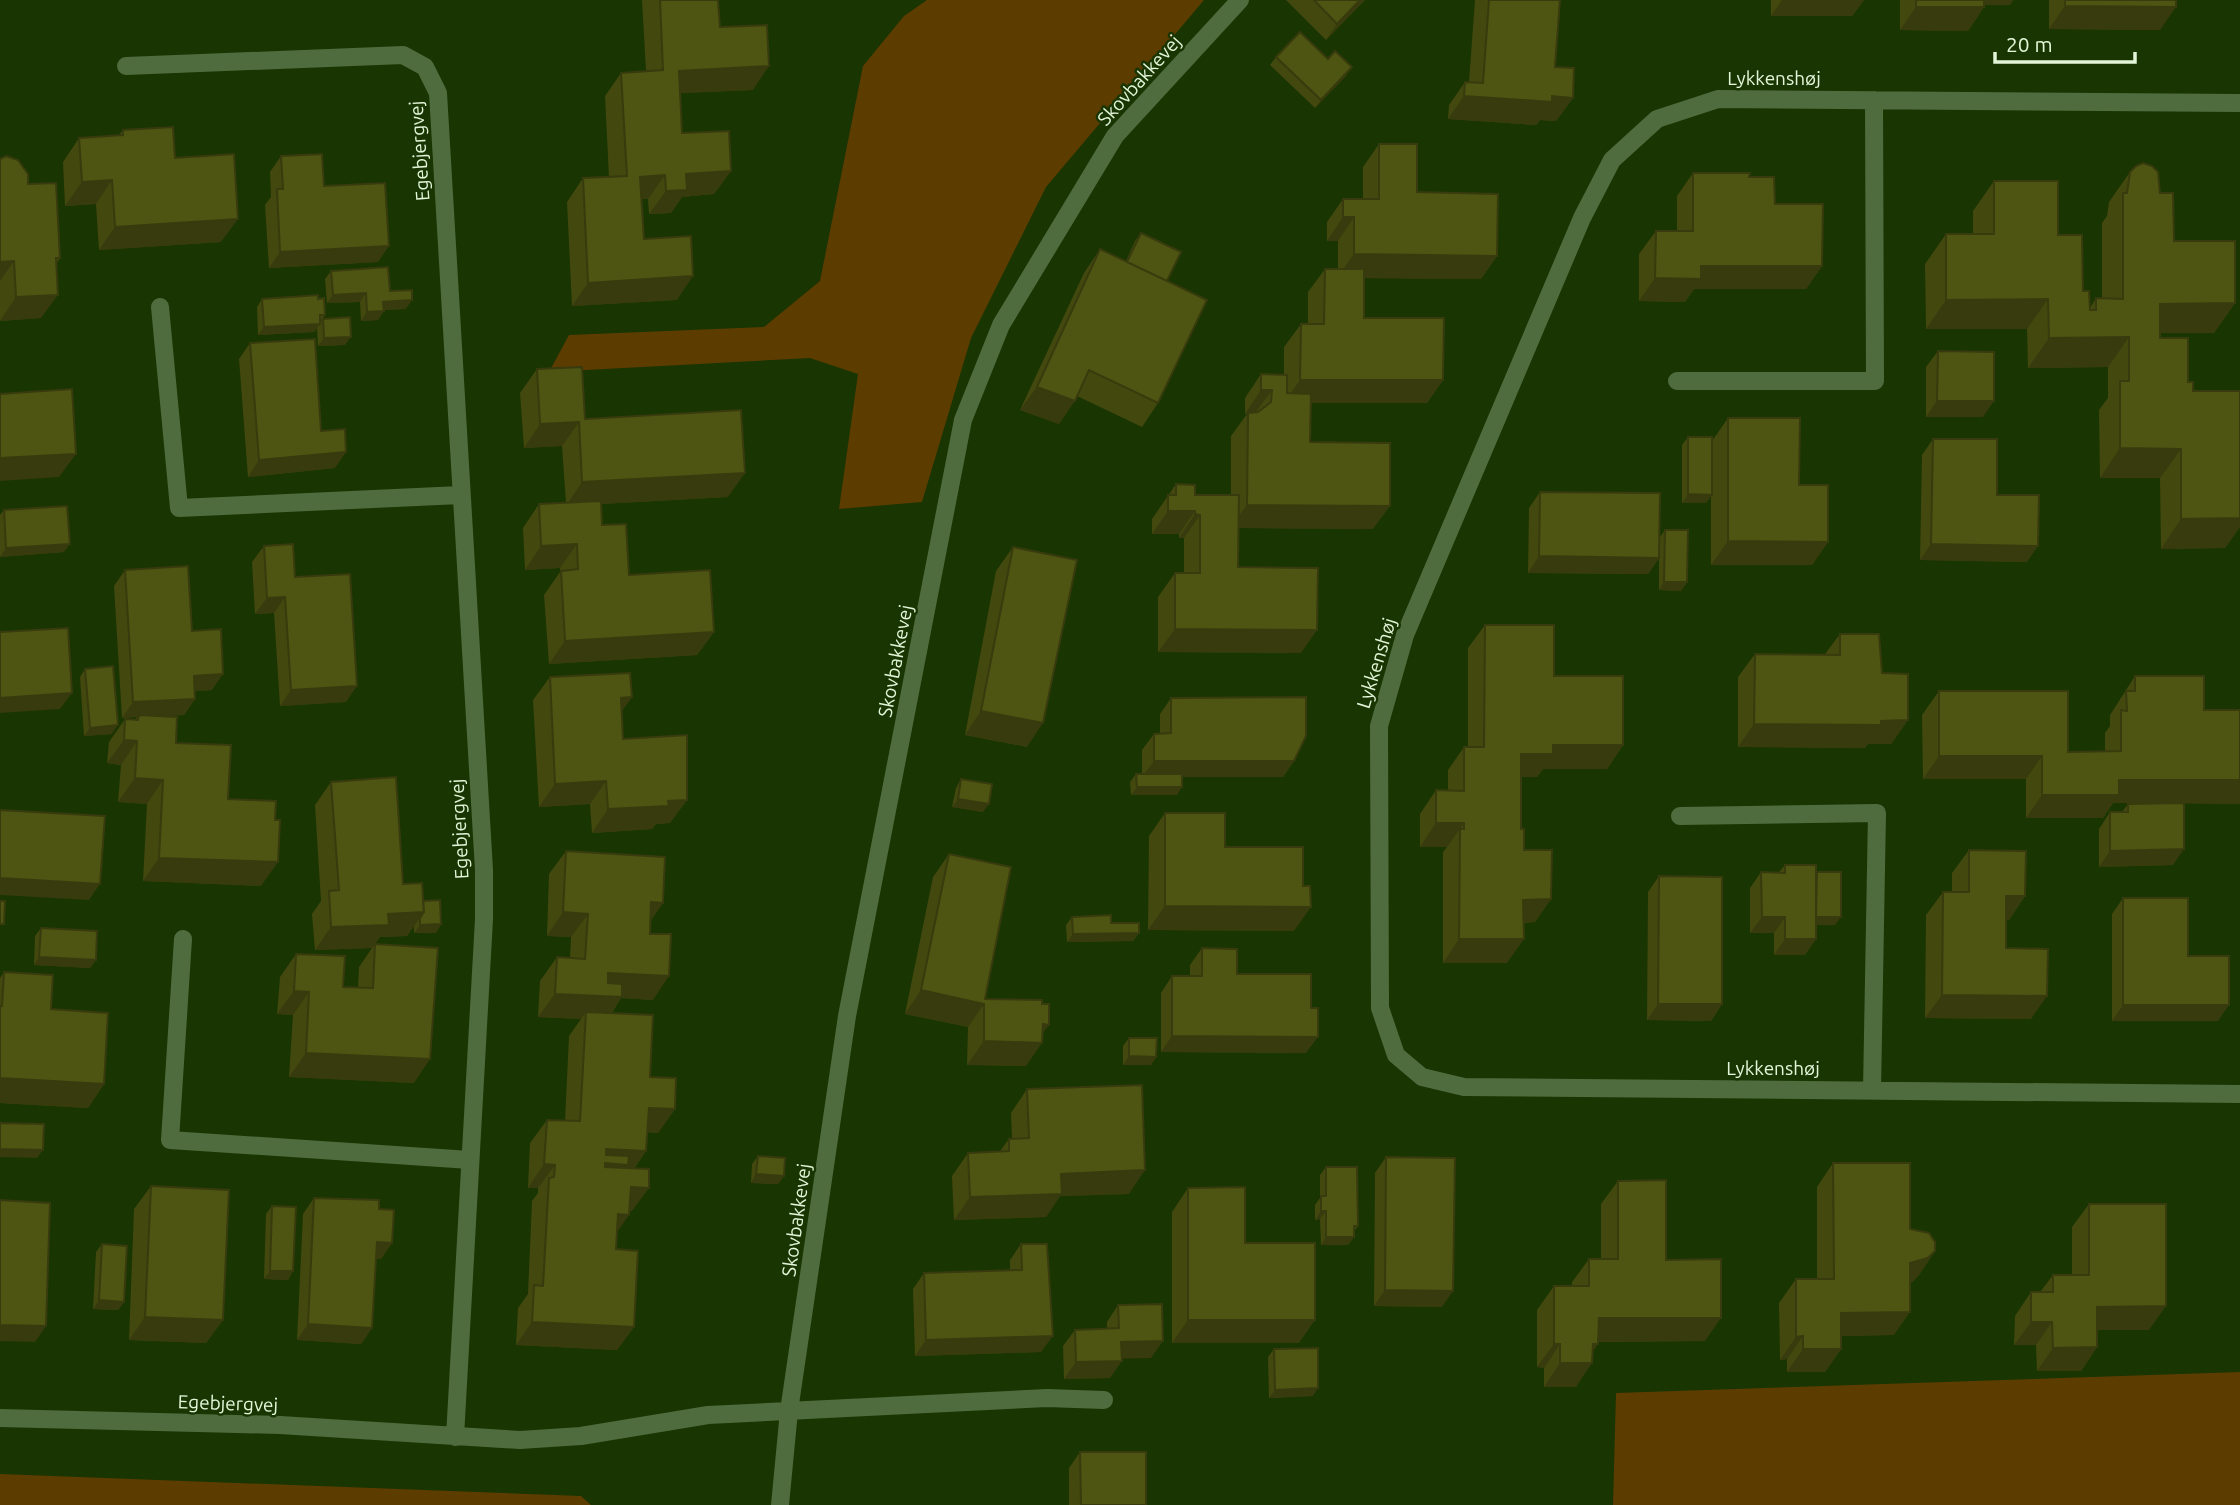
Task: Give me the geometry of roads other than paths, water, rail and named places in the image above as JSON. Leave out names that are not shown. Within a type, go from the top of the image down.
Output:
[{"type":"street","name":"Skovbakkevej","points":[[780,1505],[789,1411],[847,1016],[962,420],[1001,325],[1115,136],[1240,0]]},
{"type":"street","name":"Egebjergvej","points":[[127,66],[403,55],[425,67],[438,93],[484,870],[484,919],[455,1437]]},
{"type":"street","name":"Lykkenshøj","points":[[2240,103],[1718,99],[1657,119],[1612,160],[1581,218],[1405,635],[1379,726],[1380,1008],[1396,1055],[1422,1077],[1464,1087],[2240,1094]]},
{"type":"street","points":[[1677,381],[1875,381],[1874,100]]},
{"type":"street","points":[[160,307],[179,508],[460,495]]},
{"type":"street","points":[[1680,816],[1877,813],[1872,1090]]},
{"type":"street","points":[[183,939],[170,1140],[470,1160]]},
{"type":"street","points":[[789,1411],[1047,1398],[1104,1399]]},
{"type":"street","name":"Egebjergvej","points":[[0,1418],[280,1425],[520,1440],[557,1438],[708,1415],[789,1411]]}]
